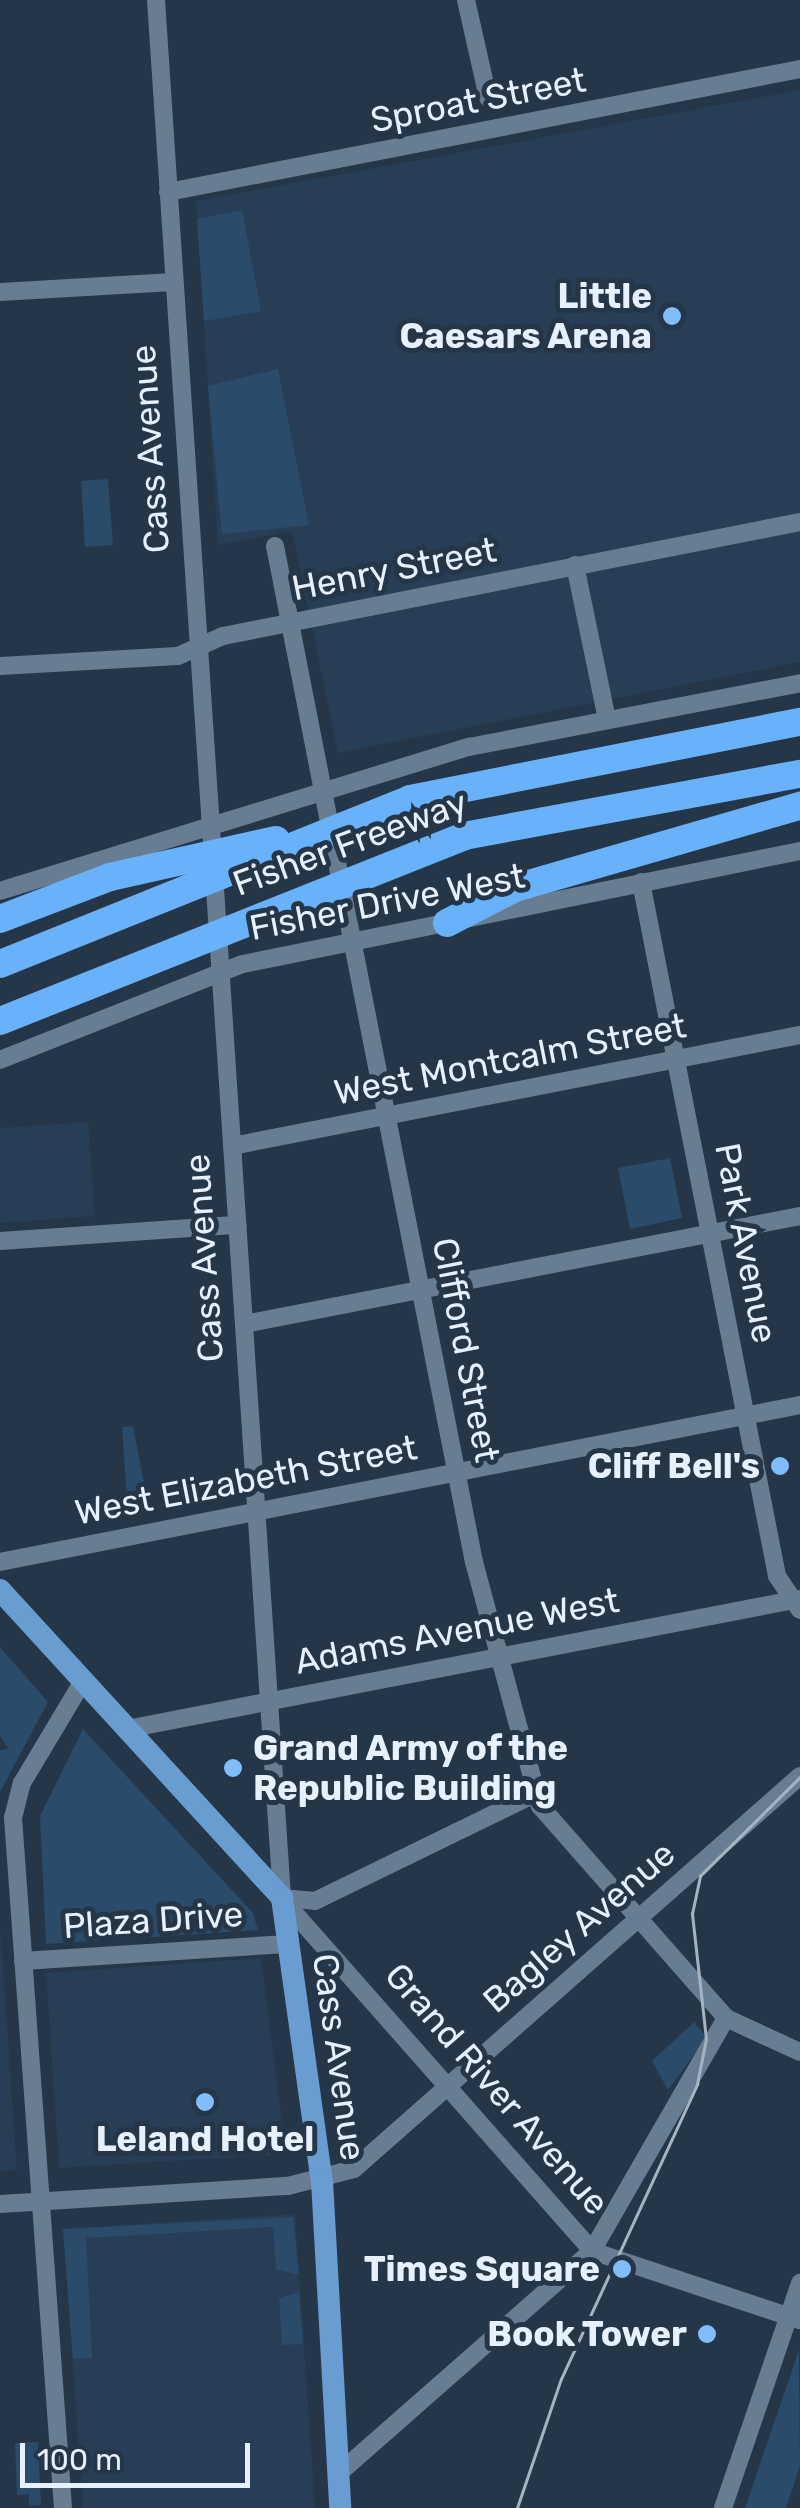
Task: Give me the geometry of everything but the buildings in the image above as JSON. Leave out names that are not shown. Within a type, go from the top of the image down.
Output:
[{"type":"highway","name":"Fisher Freeway","points":[[0,964],[301,837],[410,799],[800,722]]},
{"type":"highway","name":"Fisher Freeway","points":[[0,1021],[464,836],[800,774]]},
{"type":"highway","points":[[447,923],[516,888],[800,806]]},
{"type":"highway","points":[[0,919],[224,844],[301,837]]},
{"type":"main road","name":"Grand River Avenue","points":[[0,1590],[282,1898]]},
{"type":"main road","name":"Cass Avenue","points":[[282,1898],[322,2181],[340,2508]]},
{"type":"street","name":"Cass Avenue","points":[[156,0],[282,1898]]},
{"type":"street","points":[[466,0],[488,98]]},
{"type":"street","name":"Sproat Street","points":[[168,192],[800,70]]},
{"type":"street","points":[[0,292],[173,282]]},
{"type":"street","name":"Henry Street","points":[[0,666],[198,648],[288,623],[800,522]]},
{"type":"street","name":"Clifford Street","points":[[275,546],[456,1472],[498,1656],[536,1793],[726,2018],[800,2052]]},
{"type":"street","points":[[576,565],[607,720]]},
{"type":"street","points":[[0,891],[210,832],[321,789],[607,720],[800,683]]},
{"type":"street","name":"Fisher Drive West","points":[[0,1060],[219,963],[350,934],[447,923],[800,851]]},
{"type":"street","name":"Park Avenue","points":[[641,882],[779,1584],[798,1603]]},
{"type":"street","name":"West Montcalm Street","points":[[232,1146],[800,1035]]},
{"type":"street","points":[[244,1324],[800,1216]]},
{"type":"street","points":[[0,1240],[238,1224]]},
{"type":"street","name":"West Elizabeth Street","points":[[0,1562],[800,1405]]},
{"type":"street","name":"Adams Avenue West","points":[[127,1729],[498,1656],[798,1603]]},
{"type":"street","points":[[63,2508],[23,1961],[16,1801],[83,1680]]},
{"type":"street","name":"Bagley Avenue","points":[[0,2204],[322,2181],[370,2158],[800,1776]]},
{"type":"street","points":[[282,1898],[315,1901],[536,1793]]},
{"type":"street","name":"Grand River Avenue","points":[[282,1898],[592,2251],[794,2318]]},
{"type":"street","name":"Plaza Drive","points":[[23,1961],[287,1944]]},
{"type":"street","points":[[338,2474],[592,2251],[726,2018]]},
{"type":"street","points":[[723,2508],[794,2318],[800,2283]]},
{"type":"shaded area","points":[[800,90],[800,662],[338,753],[292,531],[218,545],[196,201]]},
{"type":"shaded area","points":[[242,210],[261,311],[204,321],[197,219]]},
{"type":"shaded area","points":[[278,369],[309,525],[222,534],[208,386]]},
{"type":"shaded area","points":[[108,479],[113,545],[85,547],[81,481]]},
{"type":"shaded area","points":[[88,1122],[95,1216],[0,1223],[0,1128]]},
{"type":"shaded area","points":[[670,1158],[682,1218],[630,1229],[618,1168]]},
{"type":"shaded area","points":[[133,1426],[149,1510],[128,1514],[122,1427]]},
{"type":"shaded area","points":[[0,1647],[48,1702],[0,1792],[0,1750],[9,1749],[0,1736]]},
{"type":"shaded area","points":[[83,1729],[253,1913],[258,1930],[46,1944],[40,1816]]},
{"type":"shaded area","points":[[0,1924],[17,2170],[0,2171]]},
{"type":"shaded area","points":[[261,1958],[286,2154],[59,2168],[46,1973]]},
{"type":"shaded area","points":[[694,2022],[707,2037],[668,2090],[652,2061]]},
{"type":"shaded area","points":[[295,2214],[315,2508],[83,2508],[63,2229]]},
{"type":"shaded area","points":[[293,2217],[299,2275],[276,2269],[273,2227],[86,2238],[92,2358],[73,2359],[63,2229]]},
{"type":"shaded area","points":[[299,2292],[303,2344],[282,2345],[279,2298]]},
{"type":"shaded area","points":[[799,2350],[800,2466],[786,2508],[745,2508]]},
{"type":"shaded area","points":[[38,2442],[41,2505],[29,2506],[29,2494],[17,2495],[15,2443]]},
{"type":"tram line","points":[[517,2508],[561,2379],[697,2084],[706,2039],[692,1914],[700,1876],[800,1777]]},
{"type":"place","name":"Little Caesars Arena","points":[[672,316]]},
{"type":"place","name":"Cliff Bell's","points":[[780,1466]]},
{"type":"place","name":"Grand Army of the Republic Building","points":[[233,1768]]},
{"type":"place","name":"Leland Hotel","points":[[205,2102]]},
{"type":"place","name":"Times Square","points":[[622,2269]]},
{"type":"place","name":"Book Tower","points":[[707,2334]]}]
